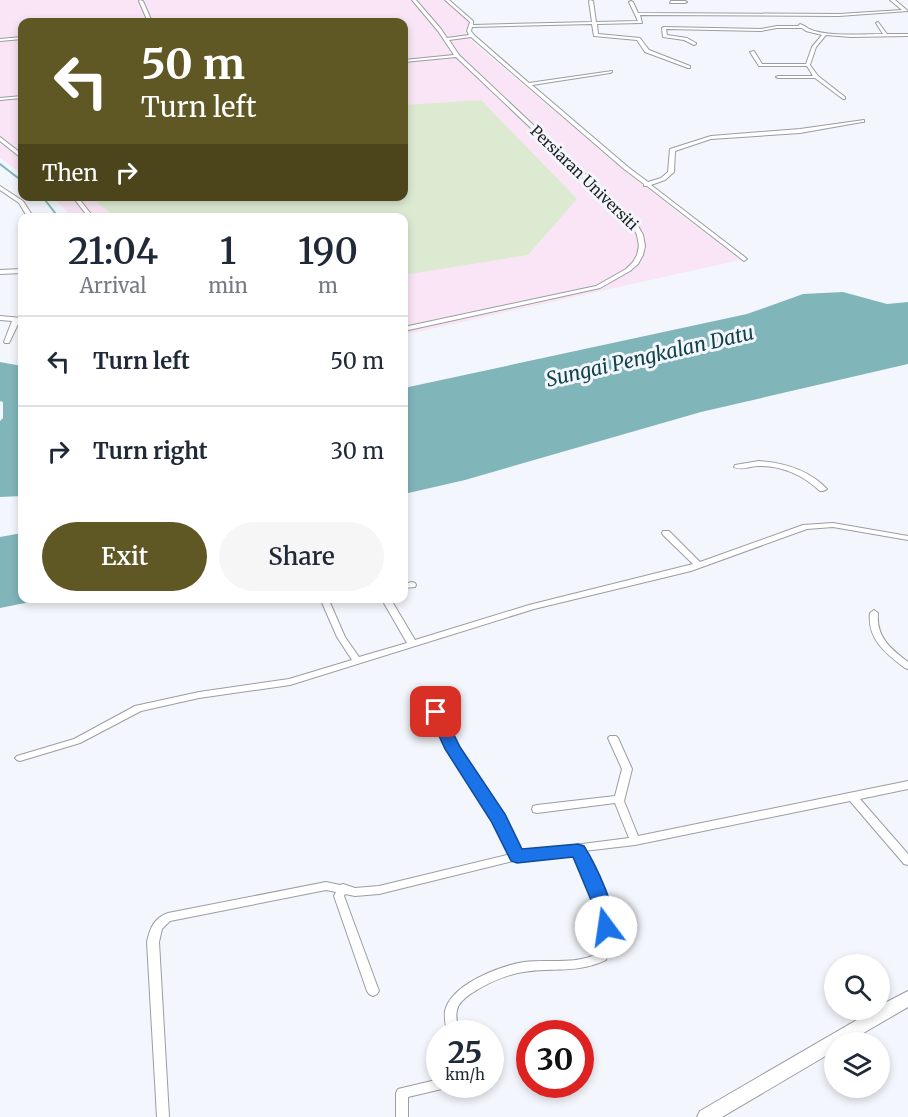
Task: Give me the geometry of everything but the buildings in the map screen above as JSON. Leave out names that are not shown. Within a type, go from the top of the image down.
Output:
[{"type":"main road","points":[[706,1117],[908,998]]},
{"type":"street","points":[[408,61],[457,56],[414,0]]},
{"type":"street","points":[[447,0],[471,21],[468,31],[472,36],[646,184],[744,259]]},
{"type":"street","points":[[892,0],[907,12]]},
{"type":"street","points":[[141,1],[148,18]]},
{"type":"street","points":[[591,1],[596,35],[636,39],[647,51],[688,68]]},
{"type":"street","points":[[671,2],[684,1],[687,12]]},
{"type":"street","points":[[471,27],[642,21],[631,2]]},
{"type":"street","points":[[874,4],[887,12]]},
{"type":"street","points":[[638,14],[907,12]]},
{"type":"street","points":[[794,14],[802,27],[808,31],[825,34],[908,35]]},
{"type":"street","points":[[878,23],[885,34]]},
{"type":"street","points":[[694,44],[686,39],[666,36],[664,28],[754,30],[802,27]]},
{"type":"street","points":[[808,64],[814,47],[825,34]]},
{"type":"street","points":[[446,39],[472,36]]},
{"type":"street","points":[[0,40],[18,38]]},
{"type":"street","points":[[752,52],[761,65],[808,64]]},
{"type":"street","name":"Persiaran Universiti","points":[[408,328],[598,286],[617,278],[631,267],[640,257],[643,244],[641,234],[633,223],[457,56]]},
{"type":"street","points":[[808,64],[816,77],[843,98]]},
{"type":"street","points":[[530,84],[610,72]]},
{"type":"street","points":[[778,77],[816,77]]},
{"type":"street","points":[[0,99],[18,97]]},
{"type":"street","points":[[646,184],[663,179],[671,172],[672,150],[707,138],[800,131],[862,121]]},
{"type":"street","points":[[0,139],[18,153]]},
{"type":"street","points":[[0,188],[18,200]]},
{"type":"street","points":[[78,201],[88,213]]},
{"type":"street","points":[[0,272],[18,271]]},
{"type":"street","points":[[0,318],[18,320]]},
{"type":"street","points":[[8,342],[18,322]]},
{"type":"street","points":[[738,467],[755,463],[780,467],[813,479],[823,489]]},
{"type":"street","points":[[20,758],[77,741],[138,708],[200,694],[290,682],[532,607],[699,565],[792,531],[819,525],[849,527],[908,538]]},
{"type":"street","points":[[666,533],[699,565]]},
{"type":"street","points":[[326,603],[341,637],[357,661]]},
{"type":"street","points":[[388,603],[412,644]]},
{"type":"street","points":[[874,613],[873,630],[881,642],[908,666]]},
{"type":"street","points":[[431,703],[453,749],[499,819],[517,856]]},
{"type":"street","points":[[613,738],[627,769],[619,799],[635,841]]},
{"type":"street","points":[[163,1117],[153,942],[156,927],[161,920],[183,913],[326,885],[355,892],[379,890],[517,856],[635,841],[908,785]]},
{"type":"street","points":[[853,797],[908,861]]},
{"type":"street","points":[[537,810],[619,799]]},
{"type":"street","points":[[452,1020],[451,1010],[456,996],[480,983],[522,967],[590,964],[602,957],[608,942],[605,912],[578,850]]},
{"type":"street","points":[[343,888],[339,896],[373,991]]},
{"type":"street","points":[[402,1117],[402,1093],[426,1088]]},
{"type":"shaded area","points":[[0,0],[445,0],[469,22],[465,31],[466,36],[627,173],[740,260],[408,334],[408,213],[68,213],[57,201],[408,201],[408,18],[18,18],[18,171],[0,158]]},
{"type":"green space","points":[[481,100],[577,199],[528,255],[408,274],[408,213],[110,213],[95,201],[408,201],[408,105]]},
{"type":"water","name":"Sungai Pengkalan Datu","points":[[843,292],[887,304],[908,302],[908,364],[701,412],[465,480],[408,493],[408,387],[747,314],[803,294]]},
{"type":"water","points":[[0,362],[18,365],[18,496],[0,497],[0,421],[3,418],[3,402],[0,401]]},
{"type":"water","points":[[18,534],[18,603],[25,603],[0,608],[0,537]]},
{"type":"waterway","points":[[0,164],[18,178]]},
{"type":"waterway","points":[[46,201],[55,213]]},
{"type":"route","points":[[436,712],[453,749],[499,819],[517,856],[578,850],[605,912],[606,927]]}]
